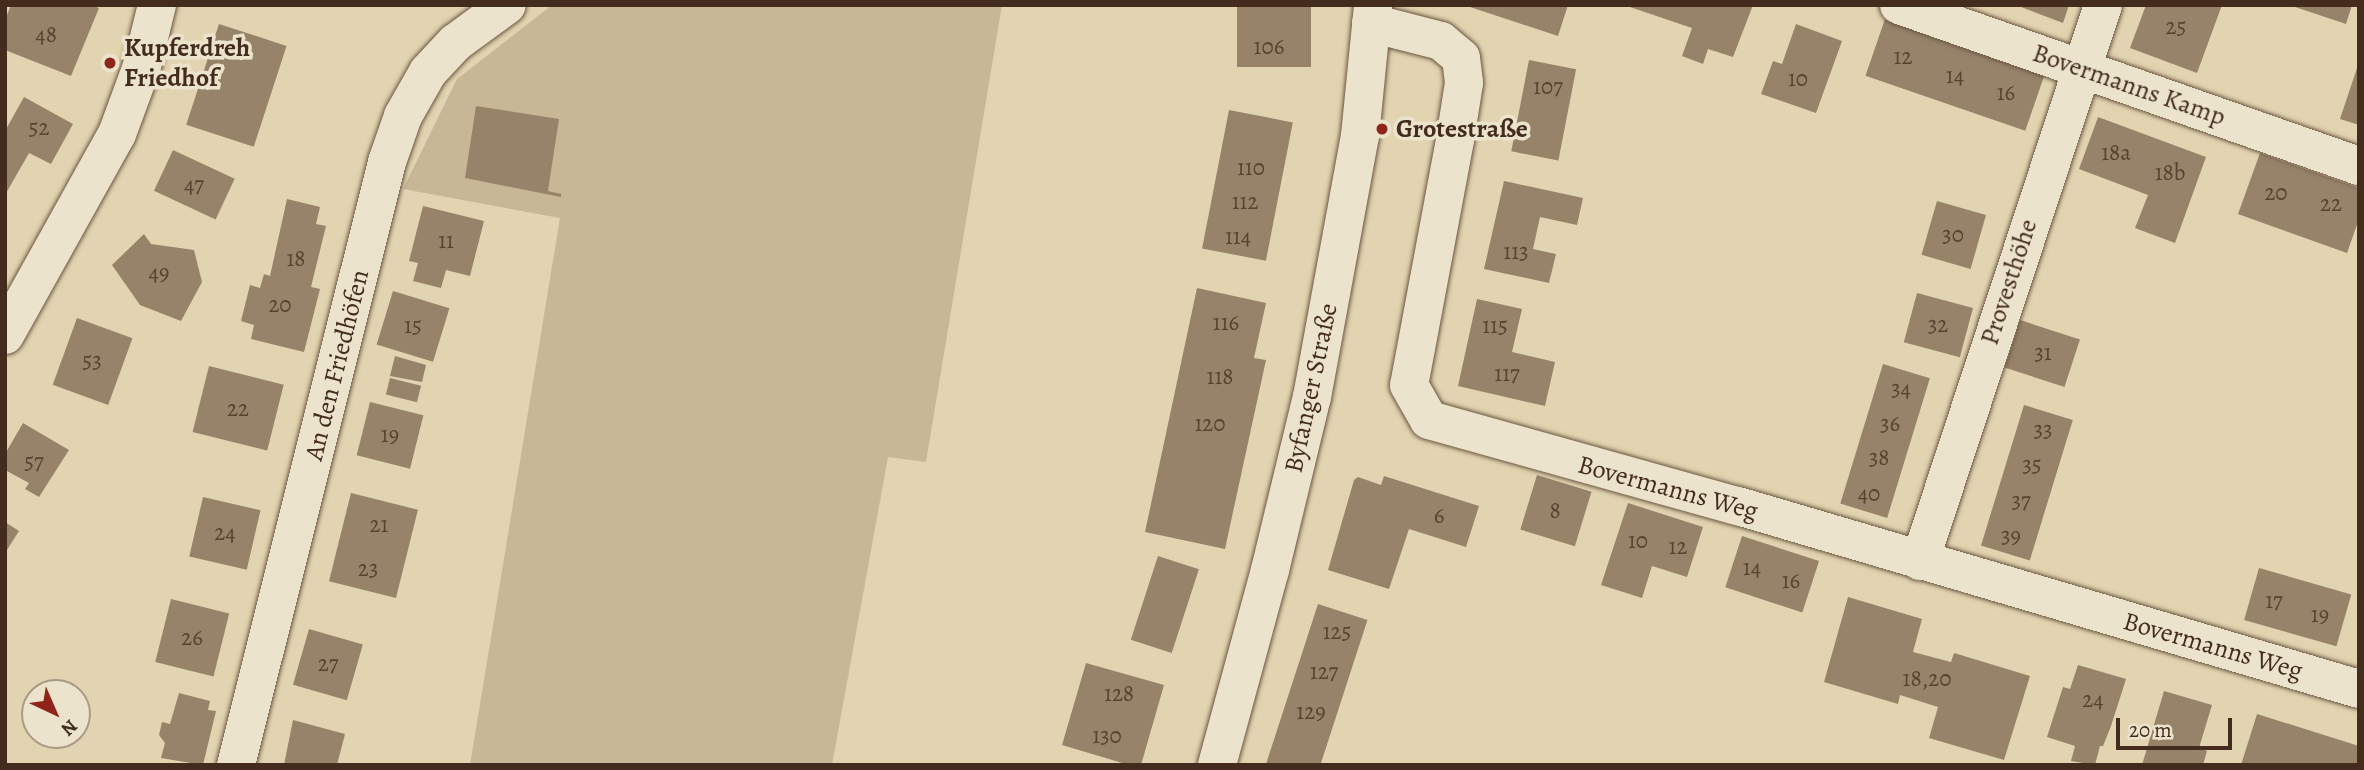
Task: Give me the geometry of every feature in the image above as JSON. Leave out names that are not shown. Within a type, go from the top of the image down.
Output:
[{"type":"street","points":[[5,335],[117,134],[142,66],[157,5]]},
{"type":"street","name":"An den Friedhöfen","points":[[236,765],[387,162],[403,116],[428,72],[455,43],[507,5]]},
{"type":"street","name":"Bovermanns Kamp","points":[[1899,5],[2359,166]]},
{"type":"street","name":"Provesthöhe","points":[[1920,561],[2080,68],[2103,5]]},
{"type":"street","name":"Bovermanns Weg","points":[[1372,14],[1441,41],[1461,58],[1464,83],[1455,140],[1409,385],[1429,420],[2359,689]]},
{"type":"street","name":"Byfanger Straße","points":[[1217,765],[1270,570],[1312,397],[1360,136],[1372,14]]},
{"type":"shaded area","points":[[552,5],[1002,5],[926,462],[888,457],[832,765],[470,765],[560,218],[403,189],[457,79]]},
{"type":"building","points":[[11,5],[91,5],[99,8],[71,76],[5,50],[5,20]]},
{"type":"building","points":[[1237,5],[1311,5],[1311,67],[1237,67]]},
{"type":"building","points":[[1464,5],[1568,5],[1558,36]]},
{"type":"building","points":[[1624,5],[1753,5],[1733,57],[1708,49],[1703,64],[1682,56],[1692,28]]},
{"type":"building","points":[[2016,5],[2069,5],[2063,23]]},
{"type":"building","points":[[2146,5],[2222,5],[2197,73],[2130,48]]},
{"type":"building","points":[[2289,5],[2352,5],[2346,24]]},
{"type":"building","points":[[1885,19],[2045,74],[2025,131],[1865,76]]},
{"type":"building","points":[[219,24],[287,46],[254,147],[186,125]]},
{"type":"building","points":[[1796,24],[1842,41],[1816,113],[1761,94],[1773,61],[1782,64]]},
{"type":"building","points":[[1529,60],[1576,69],[1558,160],[1511,151]]},
{"type":"building","points":[[2359,65],[2359,125],[2340,119]]},
{"type":"building","points":[[24,97],[73,124],[51,164],[29,153],[5,195],[5,131]]},
{"type":"building","points":[[476,106],[559,119],[548,191],[561,194],[561,197],[465,178]]},
{"type":"building","points":[[1229,110],[1293,122],[1266,261],[1202,248]]},
{"type":"building","points":[[2098,117],[2206,157],[2175,243],[2135,228],[2148,195],[2079,169]]},
{"type":"building","points":[[173,150],[235,179],[216,220],[154,191]]},
{"type":"building","points":[[2260,153],[2359,188],[2359,219],[2347,253],[2238,214]]},
{"type":"building","points":[[1504,181],[1583,198],[1577,225],[1540,217],[1533,249],[1556,254],[1549,283],[1484,269]]},
{"type":"building","points":[[287,199],[320,207],[316,224],[326,226],[311,287],[320,289],[304,352],[251,339],[254,325],[241,321],[250,285],[260,288],[264,274],[270,276]]},
{"type":"building","points":[[1937,201],[1986,215],[1971,269],[1922,255]]},
{"type":"building","points":[[423,206],[484,221],[470,276],[446,270],[441,288],[413,281],[418,263],[409,261]]},
{"type":"building","points":[[144,234],[151,244],[194,250],[202,282],[181,321],[140,305],[112,265]]},
{"type":"building","points":[[1197,288],[1266,303],[1254,358],[1266,360],[1225,549],[1145,532]]},
{"type":"building","points":[[393,291],[449,308],[433,362],[377,345]]},
{"type":"building","points":[[1917,293],[1973,308],[1960,357],[1904,342]]},
{"type":"building","points":[[1477,299],[1522,309],[1512,352],[1555,362],[1545,406],[1458,386]]},
{"type":"building","points":[[77,318],[132,338],[108,405],[53,385]]},
{"type":"building","points":[[2020,320],[2080,339],[2064,387],[2005,368]]},
{"type":"building","points":[[395,356],[426,365],[422,382],[390,376]]},
{"type":"building","points":[[1883,364],[1930,378],[1887,518],[1840,504]]},
{"type":"building","points":[[209,366],[284,385],[267,451],[193,432]]},
{"type":"building","points":[[390,378],[421,386],[417,402],[386,394]]},
{"type":"building","points":[[370,402],[423,415],[410,469],[357,455]]},
{"type":"building","points":[[2024,405],[2073,420],[2030,560],[1981,546]]},
{"type":"building","points":[[23,423],[69,450],[39,497],[25,489],[29,483],[5,470],[5,454]]},
{"type":"building","points":[[1537,475],[1592,492],[1575,546],[1520,530]]},
{"type":"building","points":[[1384,476],[1479,506],[1466,547],[1409,529],[1389,589],[1328,570],[1354,480],[1358,477],[1381,485]]},
{"type":"building","points":[[351,493],[418,510],[396,598],[329,581]]},
{"type":"building","points":[[203,497],[260,510],[247,570],[189,556]]},
{"type":"building","points":[[1628,503],[1703,527],[1687,577],[1652,566],[1642,598],[1601,585]]},
{"type":"building","points":[[5,522],[19,531],[5,553]]},
{"type":"building","points":[[1742,536],[1819,561],[1802,612],[1725,587]]},
{"type":"building","points":[[1158,556],[1199,569],[1172,653],[1131,640]]},
{"type":"building","points":[[2259,568],[2351,594],[2336,646],[2244,620]]},
{"type":"building","points":[[1848,597],[1922,619],[1913,652],[1951,662],[1954,653],[2030,676],[2004,760],[1929,738],[1938,707],[1900,695],[1898,704],[1824,682]]},
{"type":"building","points":[[171,599],[229,614],[213,677],[155,662]]},
{"type":"building","points":[[1318,604],[1367,620],[1320,765],[1266,764]]},
{"type":"building","points":[[309,629],[363,644],[347,700],[293,685]]},
{"type":"building","points":[[1086,663],[1164,685],[1141,765],[1129,765],[1062,745]]},
{"type":"building","points":[[2078,665],[2126,679],[2095,765],[2071,761],[2075,746],[2047,737],[2063,687],[2070,689]]},
{"type":"building","points":[[2164,691],[2212,705],[2199,748],[2207,751],[2203,765],[2142,765]]},
{"type":"building","points":[[179,693],[210,701],[208,710],[216,711],[203,765],[161,758],[165,743],[159,735],[162,722],[170,724]]},
{"type":"building","points":[[2257,714],[2359,746],[2359,765],[2241,765]]},
{"type":"building","points":[[293,720],[345,734],[337,765],[284,765]]},
{"type":"place","name":"Kupferdreh Friedhof","points":[[110,63]]},
{"type":"place","name":"Grotestraße","points":[[1382,129]]}]
